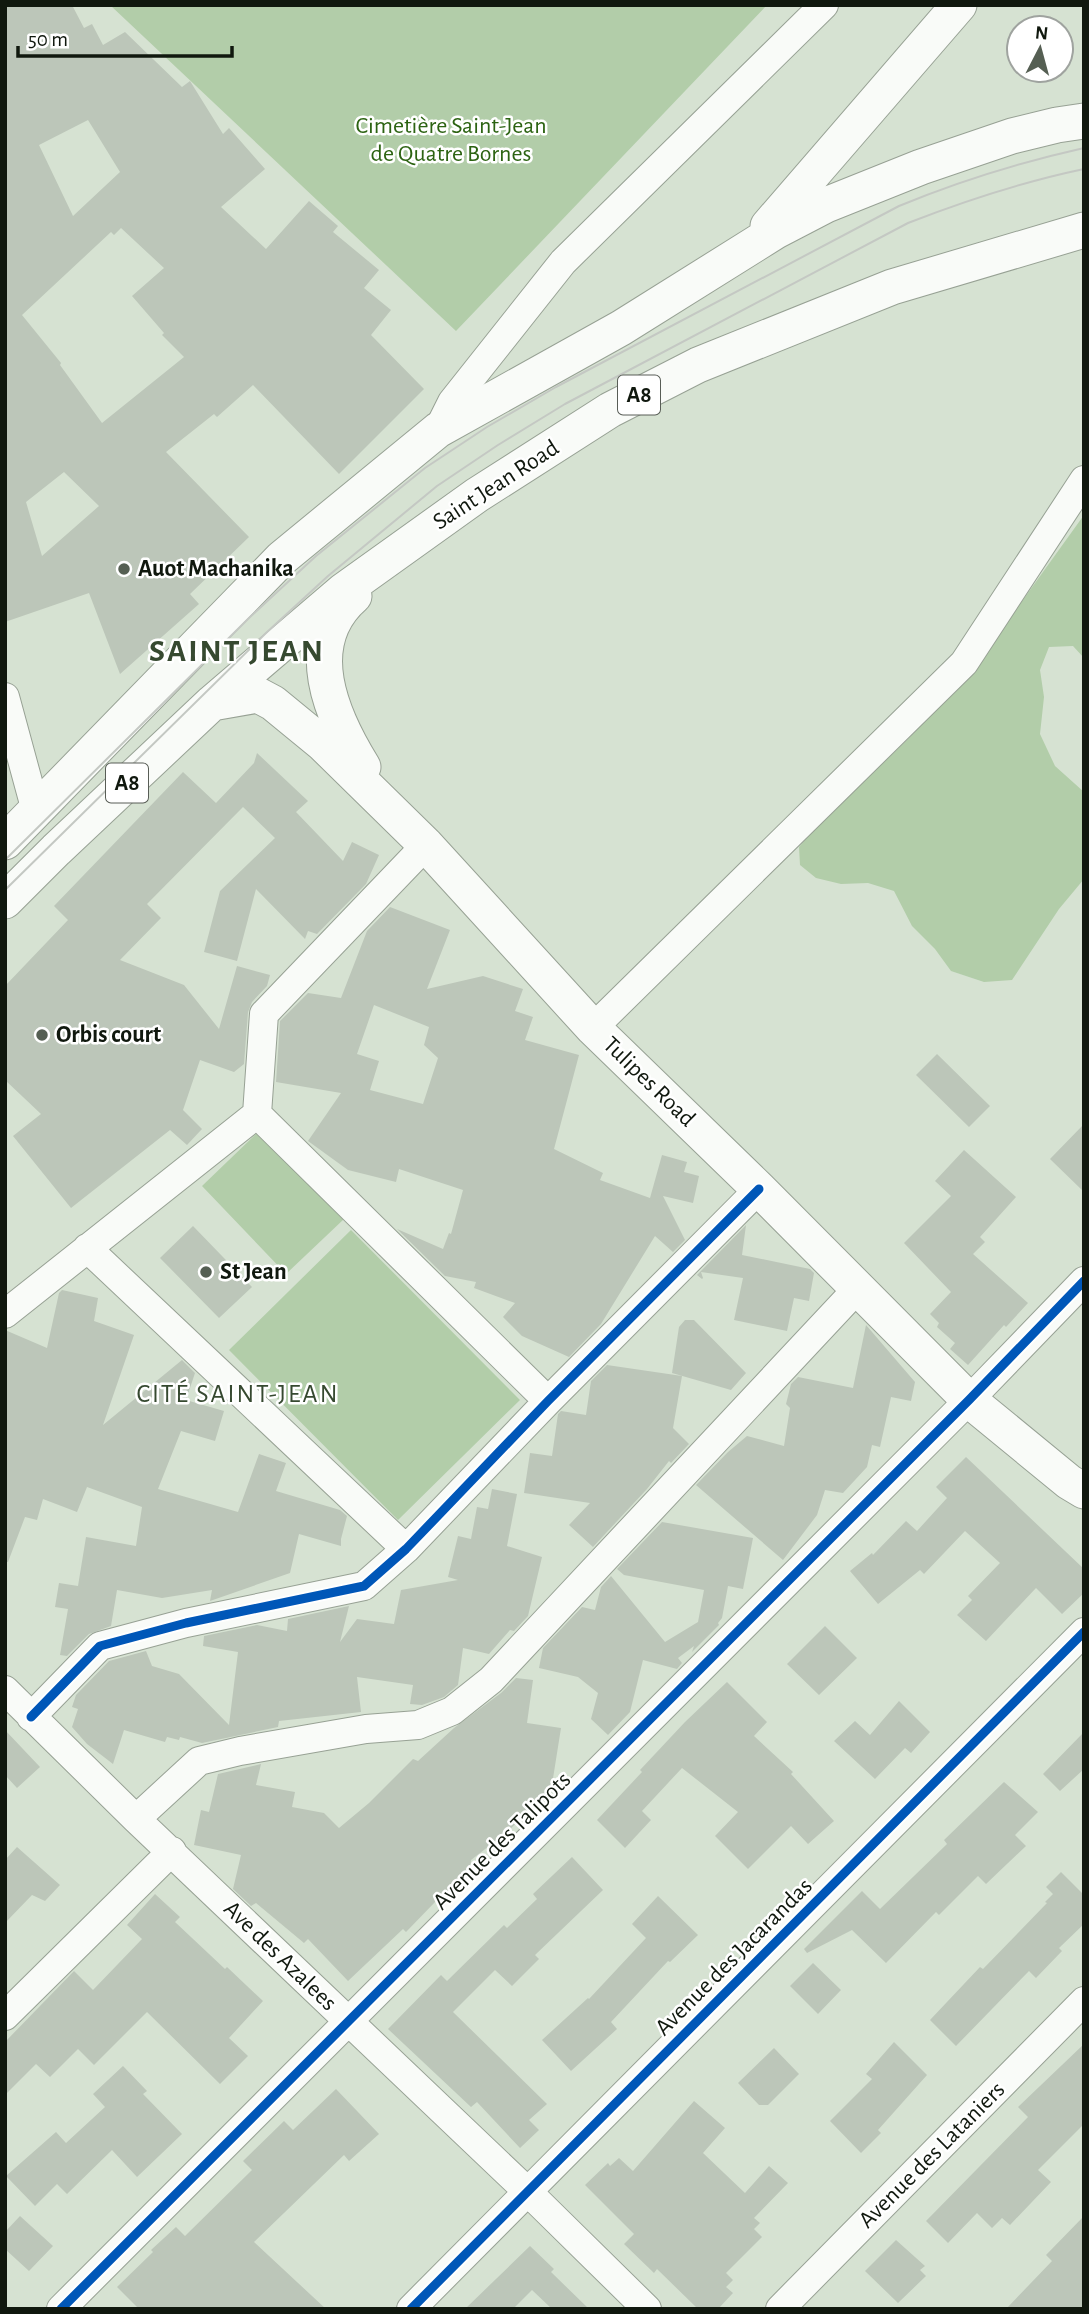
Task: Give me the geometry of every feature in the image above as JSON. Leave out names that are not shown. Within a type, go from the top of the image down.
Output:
[{"type":"main road","points":[[747,250],[959,5]]},
{"type":"main road","points":[[5,842],[282,558],[438,430],[621,328],[776,231],[826,205],[921,167],[1012,136],[1057,124],[1084,121]]},
{"type":"main road","name":"Saint Jean Road","points":[[5,901],[212,703],[343,590],[477,495],[610,410],[698,365],[892,287],[1084,230]]},
{"type":"main road","points":[[412,540],[391,565],[345,604],[328,632],[324,664],[336,719],[349,744],[366,772],[414,833]]},
{"type":"main road","name":"Tulipes Road","points":[[212,703],[258,695],[274,703],[323,744],[414,833],[593,1028],[759,1189],[969,1400],[1069,1482],[1084,1491]]},
{"type":"street","points":[[438,430],[452,402],[563,262],[824,5]]},
{"type":"street","points":[[593,1028],[964,663],[1084,480]]},
{"type":"street","points":[[5,697],[36,811]]},
{"type":"street","points":[[5,1314],[257,1114],[264,1014],[414,833]]},
{"type":"street","points":[[257,1114],[548,1401]]},
{"type":"street","points":[[32,1717],[100,1646],[186,1623],[364,1586],[405,1549],[759,1189]]},
{"type":"street","points":[[87,1248],[405,1549]]},
{"type":"street","name":"Avenue des Talipots","points":[[61,2309],[969,1400],[1084,1281]]},
{"type":"street","points":[[136,1819],[199,1761],[240,1751],[366,1729],[418,1724],[452,1711],[491,1679],[858,1288]]},
{"type":"street","name":"Avenue des Jacarandas","points":[[411,2309],[1084,1632]]},
{"type":"street","name":"Ave des Azalees","points":[[5,1690],[648,2309]]},
{"type":"street","points":[[5,2016],[172,1851]]},
{"type":"street","name":"Avenue des Lataniers","points":[[780,2309],[1084,2001]]},
{"type":"green space","name":"Cimetière Saint-Jean de Quatre Bornes","points":[[110,5],[767,5],[456,331]]},
{"type":"green space","points":[[1084,515],[1084,658],[1073,646],[1049,647],[1040,670],[1044,697],[1040,734],[1055,766],[1084,792],[1084,879],[1059,909],[1012,980],[984,982],[951,971],[935,949],[912,926],[894,891],[868,883],[841,884],[816,878],[800,865],[799,847],[958,686]]},
{"type":"green space","points":[[259,1131],[344,1219],[286,1274],[202,1186]]},
{"type":"green space","points":[[351,1230],[520,1400],[398,1520],[229,1350]]},
{"type":"building","points":[[5,5],[72,5],[84,28],[92,24],[103,45],[125,32],[182,87],[190,81],[223,134],[229,128],[265,169],[221,207],[266,249],[309,201],[338,226],[333,232],[379,270],[364,288],[391,310],[371,335],[424,389],[339,474],[253,385],[217,417],[214,414],[166,452],[249,537],[190,594],[199,604],[120,674],[89,593],[5,622]],"holes":[[[88,120],[120,172],[73,216],[39,145]],[[121,228],[164,268],[132,296],[164,333],[162,335],[184,357],[102,423],[61,363],[22,315],[111,232],[114,235]],[[64,472],[99,506],[42,556],[26,502]]]},
{"type":"building","points":[[257,753],[308,801],[296,812],[343,861],[352,842],[379,855],[366,884],[317,934],[308,931],[305,939],[256,889],[237,961],[204,952],[220,891],[275,838],[243,807],[147,904],[161,918],[120,960],[184,985],[219,1029],[237,966],[270,975],[267,986],[252,1002],[248,1012],[244,1064],[234,1072],[200,1060],[183,1110],[202,1129],[187,1145],[170,1130],[71,1208],[13,1136],[41,1114],[5,1080],[5,986],[68,920],[54,906],[183,772],[216,803],[254,763]]},
{"type":"building","points":[[390,907],[450,930],[427,989],[483,976],[523,989],[515,1011],[533,1017],[525,1040],[579,1055],[554,1149],[603,1173],[600,1180],[650,1198],[662,1155],[687,1162],[684,1172],[699,1176],[693,1203],[663,1196],[685,1240],[673,1252],[655,1236],[601,1324],[569,1357],[522,1336],[503,1317],[515,1303],[474,1288],[476,1282],[445,1276],[397,1229],[443,1249],[449,1233],[451,1234],[463,1190],[399,1169],[396,1182],[348,1170],[308,1141],[341,1093],[276,1082],[280,1021],[308,993],[341,998],[367,931]],"holes":[[[374,1005],[429,1027],[424,1045],[438,1058],[423,1104],[370,1090],[379,1061],[357,1054]]]},
{"type":"building","points":[[937,1054],[990,1106],[969,1127],[916,1075]]},
{"type":"building","points":[[1084,1124],[1084,1192],[1050,1159]]},
{"type":"building","points":[[964,1150],[1016,1197],[980,1237],[985,1242],[973,1254],[1028,1303],[968,1365],[950,1349],[955,1343],[937,1327],[939,1323],[930,1314],[951,1292],[904,1243],[951,1196],[935,1181]]},
{"type":"building","points":[[746,1225],[742,1255],[810,1269],[814,1273],[809,1301],[794,1298],[787,1331],[734,1320],[743,1278],[701,1272],[702,1279],[697,1275]]},
{"type":"building","name":"St Jean","points":[[193,1226],[252,1287],[219,1318],[160,1258]]},
{"type":"building","points":[[62,1290],[98,1298],[94,1321],[134,1335],[103,1425],[182,1360],[195,1373],[186,1400],[224,1411],[215,1441],[181,1431],[158,1489],[238,1512],[259,1454],[286,1463],[276,1491],[340,1510],[347,1516],[341,1546],[299,1534],[290,1573],[210,1601],[212,1590],[162,1598],[117,1590],[111,1626],[89,1634],[67,1656],[60,1655],[68,1609],[55,1607],[59,1583],[78,1586],[86,1537],[136,1546],[142,1507],[87,1487],[77,1512],[43,1499],[37,1520],[25,1517],[8,1562],[5,1562],[5,1330],[47,1348],[59,1293]]},
{"type":"building","points":[[685,1320],[694,1320],[746,1373],[731,1390],[672,1373],[679,1327]]},
{"type":"building","points":[[866,1325],[915,1382],[911,1401],[891,1397],[880,1447],[872,1445],[867,1467],[843,1493],[825,1490],[817,1515],[783,1560],[696,1485],[747,1436],[784,1446],[790,1408],[786,1404],[791,1384],[798,1377],[853,1388]]},
{"type":"building","points":[[607,1365],[682,1376],[673,1428],[689,1444],[671,1463],[669,1461],[593,1547],[569,1525],[590,1503],[524,1493],[530,1453],[552,1456],[558,1414],[561,1411],[586,1415],[591,1381]]},
{"type":"building","points":[[966,1457],[1084,1569],[1084,1593],[1062,1614],[1036,1588],[986,1641],[957,1615],[972,1600],[968,1596],[1000,1563],[965,1531],[924,1574],[920,1570],[878,1604],[850,1571],[872,1553],[873,1555],[906,1521],[917,1531],[947,1498],[936,1487]]},
{"type":"building","points":[[492,1489],[517,1494],[507,1546],[542,1557],[528,1616],[514,1631],[510,1630],[489,1654],[463,1648],[458,1685],[444,1697],[422,1705],[410,1704],[413,1685],[357,1677],[361,1712],[279,1721],[278,1727],[202,1743],[180,1737],[179,1740],[167,1737],[165,1742],[124,1730],[113,1764],[87,1744],[72,1727],[78,1709],[72,1707],[76,1695],[109,1661],[146,1651],[152,1666],[179,1674],[229,1725],[238,1652],[203,1646],[204,1636],[257,1625],[287,1631],[288,1619],[349,1606],[340,1642],[357,1619],[394,1624],[401,1590],[458,1580],[448,1577],[458,1536],[471,1539],[477,1507],[488,1509]]},
{"type":"building","points":[[662,1522],[753,1538],[743,1589],[728,1586],[719,1625],[692,1652],[694,1646],[678,1658],[682,1663],[677,1669],[643,1660],[630,1712],[608,1735],[591,1719],[598,1693],[578,1677],[539,1668],[543,1648],[582,1607],[595,1610],[601,1587],[611,1576],[665,1642],[698,1622],[704,1590],[624,1575],[617,1569]]},
{"type":"building","points":[[825,1626],[857,1658],[819,1695],[787,1664]]},
{"type":"building","points":[[516,1678],[533,1680],[527,1723],[561,1728],[551,1791],[507,1832],[471,1860],[470,1876],[441,1904],[437,1900],[406,1932],[403,1929],[348,1981],[308,1939],[304,1943],[256,1903],[251,1906],[233,1889],[241,1855],[194,1845],[201,1810],[209,1812],[218,1774],[261,1764],[256,1785],[295,1792],[292,1807],[324,1813],[339,1828],[369,1803],[413,1759],[418,1761]]},
{"type":"building","points":[[727,1682],[767,1722],[754,1736],[793,1772],[791,1774],[834,1821],[808,1844],[791,1826],[748,1869],[715,1836],[738,1812],[682,1768],[642,1811],[651,1820],[625,1848],[597,1820],[685,1722]]},
{"type":"building","points":[[899,1701],[930,1732],[911,1753],[905,1748],[875,1779],[834,1741],[855,1721],[870,1735]]},
{"type":"building","points":[[5,1730],[40,1767],[17,1788],[5,1775]]},
{"type":"building","points":[[1084,1732],[1084,1769],[1060,1791],[1043,1774]]},
{"type":"building","points":[[1004,1782],[1038,1812],[1015,1835],[1026,1846],[986,1884],[978,1876],[939,1915],[936,1912],[886,1963],[852,1930],[807,1953],[804,1949],[862,1891],[880,1909],[947,1844],[944,1840]]},
{"type":"building","points":[[17,1847],[60,1885],[45,1901],[32,1895],[5,1923],[5,1860]]},
{"type":"building","points":[[572,1857],[603,1890],[535,1955],[539,1959],[512,1986],[495,1970],[453,2012],[547,2104],[529,2120],[539,2130],[520,2148],[477,2102],[471,2107],[388,2029],[441,1975],[447,1981],[504,1925],[507,1928],[537,1899],[533,1894]]},
{"type":"building","points":[[1061,1872],[1084,1895],[1084,1924],[1059,1948],[1062,1951],[1036,1978],[1029,1971],[956,2046],[930,2020],[980,1967],[983,1969],[1047,1903],[1045,1902],[1053,1894],[1046,1887]]},
{"type":"building","points":[[155,1894],[180,1917],[175,1922],[263,2001],[229,2038],[248,2056],[220,2084],[147,2012],[94,2065],[78,2049],[50,2077],[36,2064],[5,2095],[5,2042],[74,1971],[93,1990],[142,1939],[127,1925]]},
{"type":"building","points":[[658,1896],[698,1935],[668,1961],[611,2022],[617,2029],[571,2071],[542,2040],[589,1999],[646,1938],[632,1924]]},
{"type":"building","points":[[813,1963],[841,1990],[818,2014],[790,1986]]},
{"type":"building","points":[[894,2042],[927,2075],[878,2130],[881,2133],[861,2153],[830,2121],[872,2079],[866,2074]]},
{"type":"building","points":[[1084,2044],[1084,2124],[1038,2170],[1051,2182],[1010,2225],[1002,2218],[992,2228],[977,2213],[948,2243],[926,2221],[1028,2117],[1018,2107]]},
{"type":"building","points":[[774,2048],[799,2074],[768,2105],[759,2105],[738,2083]]},
{"type":"building","points":[[123,2066],[147,2091],[143,2094],[182,2134],[137,2177],[112,2150],[67,2194],[57,2184],[35,2206],[6,2176],[56,2132],[66,2143],[105,2107],[93,2094]]},
{"type":"building","points":[[336,2089],[379,2134],[349,2161],[344,2155],[254,2242],[326,2309],[139,2309],[117,2287],[176,2227],[185,2236],[252,2170],[243,2161],[284,2121],[293,2130]]},
{"type":"building","points":[[694,2101],[725,2128],[703,2153],[745,2193],[769,2166],[788,2183],[754,2218],[760,2223],[754,2229],[762,2237],[726,2273],[733,2280],[726,2287],[733,2293],[718,2309],[698,2309],[657,2269],[654,2273],[624,2244],[634,2234],[585,2185],[608,2163],[610,2166],[619,2158],[633,2171]]},
{"type":"building","points":[[20,2216],[53,2246],[29,2271],[5,2249],[5,2232]]},
{"type":"building","points":[[1084,2216],[1084,2309],[1006,2309],[1052,2261],[1046,2255]]},
{"type":"building","points":[[896,2240],[925,2266],[920,2270],[926,2276],[898,2303],[865,2271]]},
{"type":"building","points":[[530,2246],[554,2269],[551,2272],[589,2309],[552,2309],[532,2290],[513,2309],[465,2309]]},
{"type":"tram line","points":[[5,860],[250,617],[316,556],[425,468],[487,427],[556,387],[899,206],[990,173],[1084,148]]},
{"type":"tram line","points":[[5,890],[266,633],[328,576],[437,486],[498,445],[565,404],[908,223],[995,192],[1084,169]]},
{"type":"cycle path","points":[[31,1717],[100,1646],[186,1623],[364,1586],[406,1549],[548,1401],[759,1189]]},
{"type":"cycle path","points":[[61,2309],[969,1400],[1084,1281]]},
{"type":"cycle path","points":[[411,2309],[1084,1632]]},
{"type":"place","name":"Auot Machanika","points":[[124,569]]},
{"type":"place","name":"Orbis court","points":[[42,1035]]},
{"type":"place","name":"St Jean","points":[[206,1272]]},
{"type":"district","name":"SAINT JEAN","points":[[237,651]]},
{"type":"district","name":"CITÉ SAINT-JEAN","points":[[238,1394]]}]
